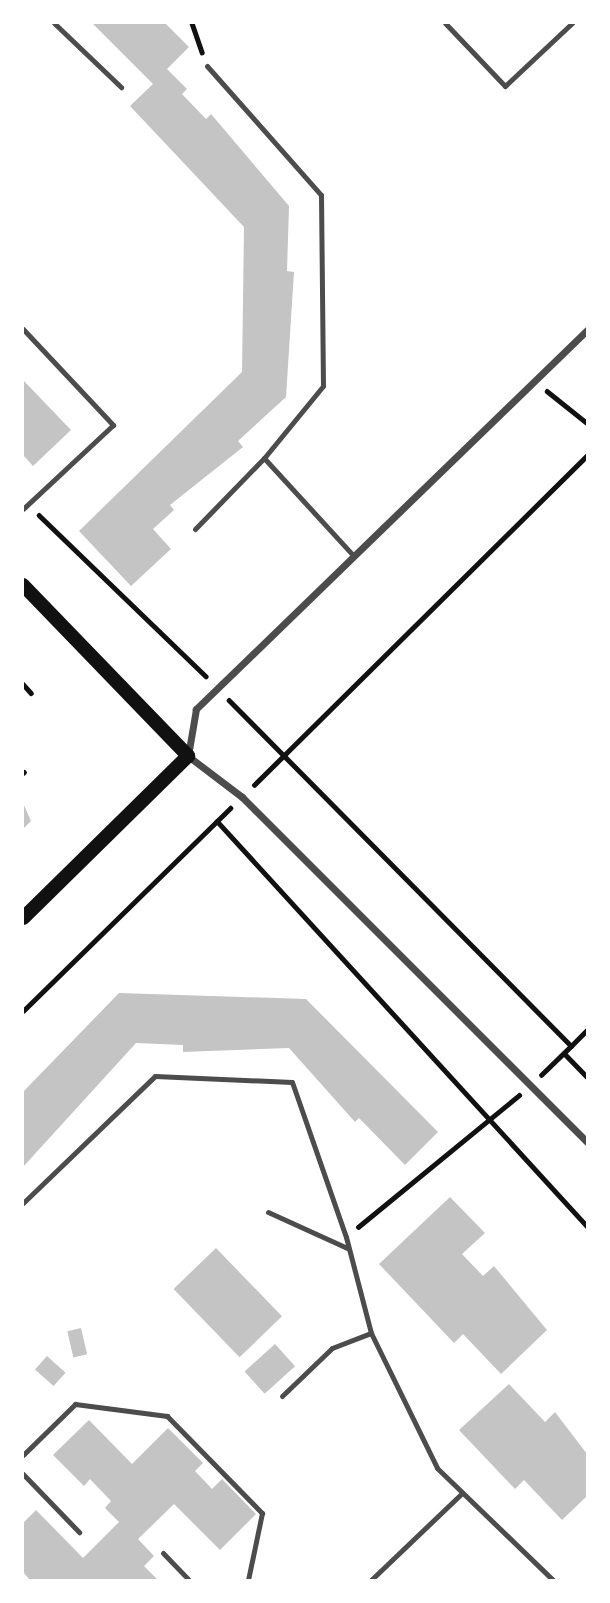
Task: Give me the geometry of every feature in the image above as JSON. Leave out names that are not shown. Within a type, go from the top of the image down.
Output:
[{"type":"main road","points":[[23,585],[188,757],[23,918]]},
{"type":"street","points":[[587,330],[352,554],[196,709],[188,757],[242,797],[587,1143]]},
{"type":"lane","points":[[54,23],[121,87]]},
{"type":"lane","points":[[445,23],[505,86],[572,23]]},
{"type":"lane","points":[[195,529],[264,458],[323,386],[321,195],[207,66]]},
{"type":"lane","points":[[23,329],[113,425],[25,507]]},
{"type":"lane","points":[[264,458],[352,554]]},
{"type":"lane","points":[[23,1203],[155,1076],[292,1083],[346,1237],[346,1248],[370,1333],[437,1468],[553,1580]]},
{"type":"lane","points":[[268,1212],[346,1248]]},
{"type":"lane","points":[[282,1396],[332,1349],[370,1333]]},
{"type":"lane","points":[[23,1455],[75,1404],[167,1416],[262,1513],[248,1580]]},
{"type":"lane","points":[[23,1474],[79,1532]]},
{"type":"lane","points":[[370,1580],[462,1493]]},
{"type":"lane","points":[[163,1553],[189,1580]]},
{"type":"path","points":[[192,23],[207,66]]},
{"type":"path","points":[[535,380],[587,423]]},
{"type":"path","points":[[23,1011],[587,456]]},
{"type":"path","points":[[25,507],[218,688],[282,757],[571,1046]]},
{"type":"path","points":[[23,684],[31,693]]},
{"type":"path","points":[[217,821],[587,1226]]},
{"type":"path","points":[[346,1237],[531,1085],[587,1030]]},
{"type":"path","points":[[564,1053],[587,1077]]},
{"type":"building","points":[[92,23],[165,23],[189,47],[167,69],[187,89],[182,94],[206,119],[211,114],[289,206],[287,271],[294,272],[286,397],[238,441],[243,447],[170,505],[174,510],[153,529],[171,549],[131,586],[79,531],[242,372],[244,227],[130,106],[153,84]]},
{"type":"building","points":[[23,380],[71,430],[33,466],[23,455]]},
{"type":"building","points":[[23,803],[31,821],[23,829]]},
{"type":"building","points":[[119,993],[306,999],[438,1132],[405,1165],[359,1118],[355,1122],[289,1048],[183,1052],[183,1045],[136,1043],[23,1167],[23,1092]]},
{"type":"building","points":[[450,1197],[485,1233],[462,1254],[483,1276],[494,1266],[547,1330],[501,1374],[463,1334],[454,1343],[379,1264]]},
{"type":"building","points":[[216,1248],[282,1316],[240,1357],[174,1289]]},
{"type":"building","points":[[81,1328],[87,1354],[73,1357],[67,1331]]},
{"type":"building","points":[[275,1344],[295,1366],[265,1394],[245,1371]]},
{"type":"building","points":[[47,1356],[66,1373],[54,1386],[35,1369]]},
{"type":"building","points":[[509,1384],[545,1422],[555,1412],[587,1454],[587,1496],[562,1520],[524,1480],[515,1489],[459,1430]]},
{"type":"building","points":[[89,1420],[132,1464],[168,1428],[203,1463],[195,1471],[212,1489],[222,1479],[256,1514],[220,1550],[174,1504],[138,1539],[154,1556],[144,1566],[158,1580],[30,1580],[23,1572],[23,1523],[36,1510],[83,1558],[119,1522],[105,1508],[111,1501],[90,1479],[84,1486],[53,1455]]}]
